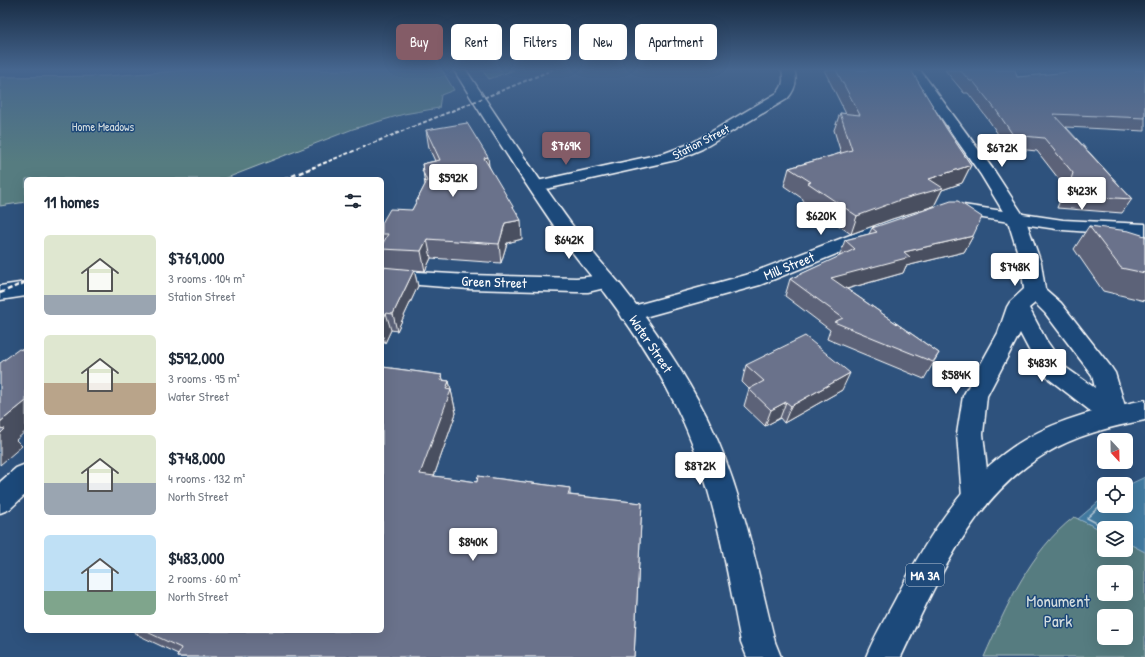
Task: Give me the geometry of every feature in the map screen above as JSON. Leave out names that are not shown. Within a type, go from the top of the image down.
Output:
[{"type":"main road","name":"Water Street","points":[[480,101],[581,250],[606,280],[677,384],[703,436],[724,496],[758,642],[764,657]]},
{"type":"main road","name":"Station Street","points":[[537,186],[626,168],[680,154],[777,101]]},
{"type":"main road","points":[[936,101],[989,175],[1016,218],[1031,263],[1026,299],[975,396],[970,434],[976,497]]},
{"type":"main road","points":[[928,214],[952,209],[1063,225],[1145,230]]},
{"type":"main road","name":"Mill Street","points":[[630,314],[752,280],[888,227]]},
{"type":"main road","name":"Green Street","points":[[384,276],[469,282],[576,285],[588,285],[606,280]]},
{"type":"main road","points":[[0,293],[24,289]]},
{"type":"main road","points":[[1026,299],[1037,344],[1057,373],[1115,416]]},
{"type":"main road","points":[[1026,299],[1053,308],[1102,373],[1115,416]]},
{"type":"main road","name":"MA 3A","points":[[883,657],[925,574],[955,525],[976,497],[1004,468],[1027,452],[1061,434],[1115,416],[1145,410]]},
{"type":"main road","points":[[0,500],[24,478]]},
{"type":"green space","name":"Home Meadows","points":[[0,101],[440,101],[439,108],[404,114],[353,129],[229,177],[24,177],[24,202],[0,206]]},
{"type":"green space","name":"Monument Park","points":[[1074,517],[1097,528],[1097,557],[1133,557],[1133,546],[1145,552],[1145,657],[984,657],[1001,619],[1021,581],[1044,546]]},
{"type":"water","points":[[1145,477],[1145,552],[1133,546],[1133,521],[1097,521],[1097,528],[1078,519],[1097,503],[1097,513],[1133,513],[1133,483]]},
{"type":"building","points":[[852,101],[930,101],[971,165],[929,179],[943,188],[900,200],[857,216],[808,183],[811,182],[789,168],[852,150],[840,113],[860,115]]},
{"type":"building","points":[[989,101],[1145,101],[1145,118],[1053,114],[1132,199],[1066,195],[1073,173],[1044,138],[1013,135]]},
{"type":"building","points":[[467,123],[488,157],[484,158],[521,220],[505,223],[499,244],[427,239],[421,251],[384,249],[384,241],[388,234],[384,234],[384,220],[390,209],[412,210],[427,181],[422,170],[424,170],[422,164],[440,160],[426,130]]},
{"type":"building","points":[[951,201],[958,201],[982,217],[973,236],[904,252],[910,257],[831,278],[939,353],[933,362],[834,322],[843,318],[790,279],[855,249],[845,240],[877,232],[872,228]]},
{"type":"building","points":[[1089,226],[1129,231],[1145,236],[1145,273],[1121,268]]},
{"type":"building","points":[[384,267],[414,270],[393,314],[386,313],[384,318]]},
{"type":"building","points":[[805,336],[850,373],[791,406],[786,402],[771,410],[749,389],[764,381],[746,365]]},
{"type":"building","points":[[19,349],[24,350],[24,403],[0,422],[0,363]]},
{"type":"building","points":[[384,367],[442,375],[440,380],[449,381],[446,389],[451,390],[420,474],[477,482],[478,476],[570,488],[568,495],[642,503],[634,657],[177,657],[181,648],[149,633],[384,633]]},
{"type":"building","points":[[0,428],[5,429],[0,434]]},
{"type":"railway","points":[[312,168],[477,101]]},
{"type":"railway","points":[[290,177],[314,167]]},
{"type":"railway","points":[[0,293],[24,283]]}]
